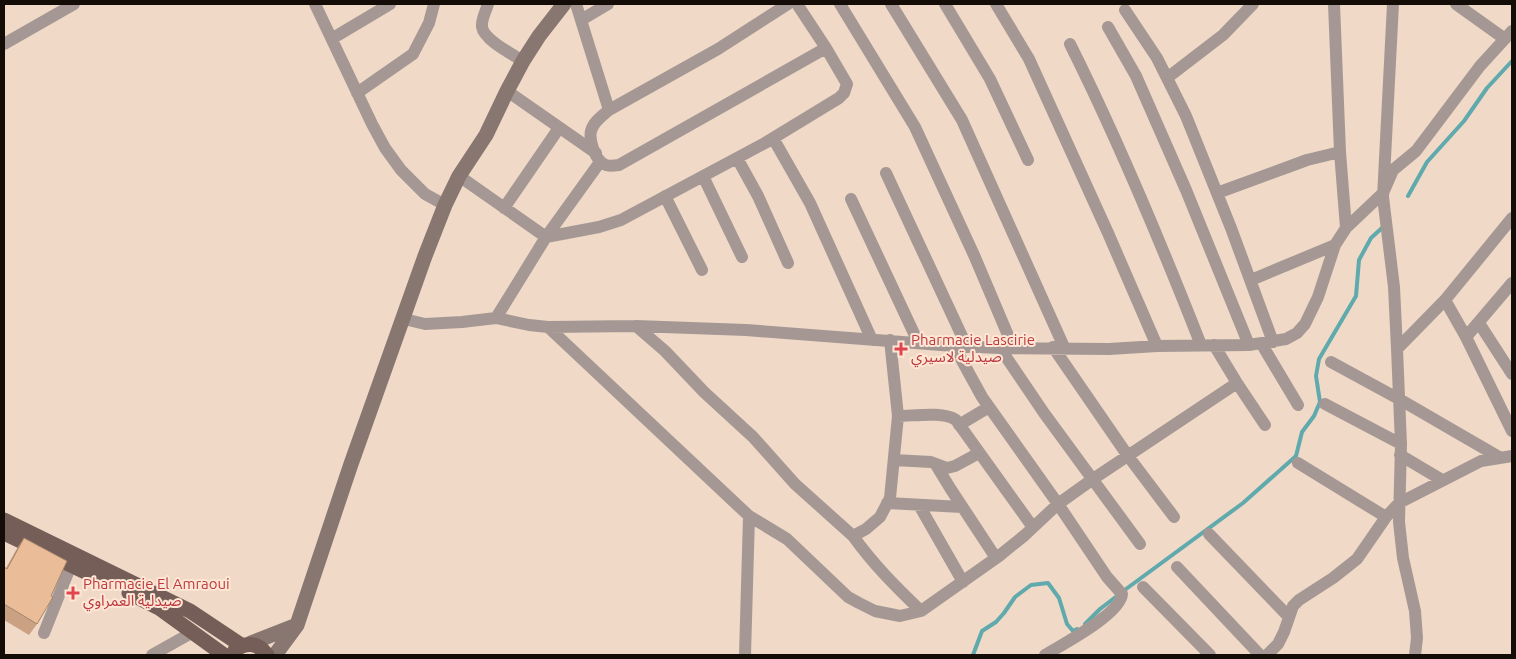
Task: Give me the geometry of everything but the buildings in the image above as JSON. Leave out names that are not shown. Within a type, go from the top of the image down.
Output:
[{"type":"main road","points":[[4,520],[190,611],[242,648],[260,647],[266,655]]},
{"type":"main road","points":[[4,533],[159,608],[224,655]]},
{"type":"street","points":[[4,44],[74,4]]},
{"type":"street","points":[[315,4],[385,148],[401,170],[425,194],[445,205]]},
{"type":"street","points":[[333,38],[390,4]]},
{"type":"street","points":[[358,93],[414,54],[430,23],[434,4]]},
{"type":"street","points":[[488,4],[482,20],[482,28],[487,37],[523,60]]},
{"type":"street","points":[[275,655],[296,625],[351,464],[445,205],[459,176],[486,135],[506,91],[523,60],[564,4]]},
{"type":"street","points":[[576,4],[609,110]]},
{"type":"street","points":[[581,20],[608,4]]},
{"type":"street","points":[[598,157],[591,143],[590,132],[599,118],[609,110],[718,49],[788,4]]},
{"type":"street","points":[[459,176],[546,236],[598,227],[621,220],[773,138],[839,98],[844,93],[847,84],[797,4]]},
{"type":"street","points":[[840,4],[915,127],[970,246],[1007,347],[1044,413],[1140,544]]},
{"type":"street","points":[[891,4],[962,120],[1058,347],[1128,456],[1174,517]]},
{"type":"street","points":[[945,4],[990,79],[1028,160]]},
{"type":"street","points":[[996,4],[1029,59],[1156,346]]},
{"type":"street","points":[[1167,78],[1223,36],[1253,4]]},
{"type":"street","points":[[1334,4],[1340,152],[1346,228]]},
{"type":"street","points":[[1393,4],[1383,195],[1394,287],[1401,450],[1399,522],[1403,558],[1415,611],[1417,638],[1415,655]]},
{"type":"street","points":[[404,319],[426,324],[496,318],[529,326],[548,327],[636,326],[746,330],[960,346],[1109,349],[1261,343],[1286,339],[1297,333],[1305,324],[1318,297],[1335,245],[1346,228],[1383,195],[1393,170],[1416,151],[1480,66],[1509,35],[1456,4]]},
{"type":"street","points":[[1125,10],[1157,58],[1186,116],[1251,280],[1261,343]]},
{"type":"street","points":[[1108,28],[1140,85],[1186,190],[1261,343],[1298,405]]},
{"type":"street","points":[[1070,44],[1090,84],[1207,345],[1237,383],[1265,425]]},
{"type":"street","points":[[506,91],[609,166],[618,165],[826,48]]},
{"type":"street","points":[[504,208],[559,128]]},
{"type":"street","points":[[773,138],[810,203],[872,340]]},
{"type":"street","points":[[1217,193],[1307,160],[1340,152]]},
{"type":"street","points":[[496,318],[546,236],[598,157]]},
{"type":"street","points":[[737,158],[758,196],[788,263]]},
{"type":"street","points":[[886,172],[974,383],[1107,578],[1120,592],[1120,602],[1087,630],[1044,655]]},
{"type":"street","points":[[703,176],[742,257]]},
{"type":"street","points":[[665,196],[702,270]]},
{"type":"street","points":[[851,200],[918,342]]},
{"type":"street","points":[[1397,349],[1445,300],[1512,218]]},
{"type":"street","points":[[1251,280],[1335,245]]},
{"type":"street","points":[[1466,337],[1511,289]]},
{"type":"street","points":[[1445,300],[1466,337],[1512,431]]},
{"type":"street","points":[[1479,323],[1512,374]]},
{"type":"street","points":[[636,326],[665,351],[704,392],[752,437],[796,484],[853,536],[877,568],[921,611]]},
{"type":"street","points":[[548,327],[749,516],[787,539],[848,597],[875,611],[900,616],[921,611],[963,582],[1025,535],[1032,526],[1058,504],[1093,478],[1237,383]]},
{"type":"street","points":[[853,536],[866,530],[880,516],[890,498],[898,416],[890,340]]},
{"type":"street","points":[[1331,362],[1499,457]]},
{"type":"street","points":[[1325,404],[1401,450],[1442,480]]},
{"type":"street","points":[[959,425],[989,407]]},
{"type":"street","points":[[898,416],[940,415],[951,417],[959,425],[1032,526]]},
{"type":"street","points":[[894,460],[931,462],[947,468],[955,466],[979,453]]},
{"type":"street","points":[[1267,655],[1278,644],[1293,606],[1357,559],[1386,517],[1399,503],[1481,461],[1512,456]]},
{"type":"street","points":[[1298,463],[1386,517]]},
{"type":"street","points":[[936,465],[996,558]]},
{"type":"street","points":[[887,503],[962,508]]},
{"type":"street","points":[[919,505],[963,582]]},
{"type":"street","points":[[745,655],[749,516]]},
{"type":"street","points":[[1209,534],[1289,617]]},
{"type":"street","points":[[44,633],[72,565]]},
{"type":"street","points":[[1176,567],[1260,655]]},
{"type":"street","points":[[1143,587],[1210,655]]},
{"type":"street","points":[[242,648],[296,625]]},
{"type":"street","points":[[152,655],[193,632]]},
{"type":"waterway","points":[[1408,196],[1427,162],[1464,121],[1487,88],[1512,61]]},
{"type":"waterway","points":[[1122,592],[1243,503],[1296,456],[1302,432],[1314,416],[1320,402],[1316,376],[1319,359],[1356,296],[1359,260],[1371,238],[1383,227]]},
{"type":"waterway","points":[[973,655],[982,631],[996,622],[1015,597],[1031,585],[1048,583],[1059,598],[1067,624],[1073,631],[1077,629]]},
{"type":"waterway","points":[[1085,624],[1117,596]]},
{"type":"place","name":"Pharmacie Lascirie صيدلية لاسيري","points":[[901,349]]},
{"type":"place","name":"Pharmacie El Amraoui صيدلية العمراوي","points":[[73,593]]}]
